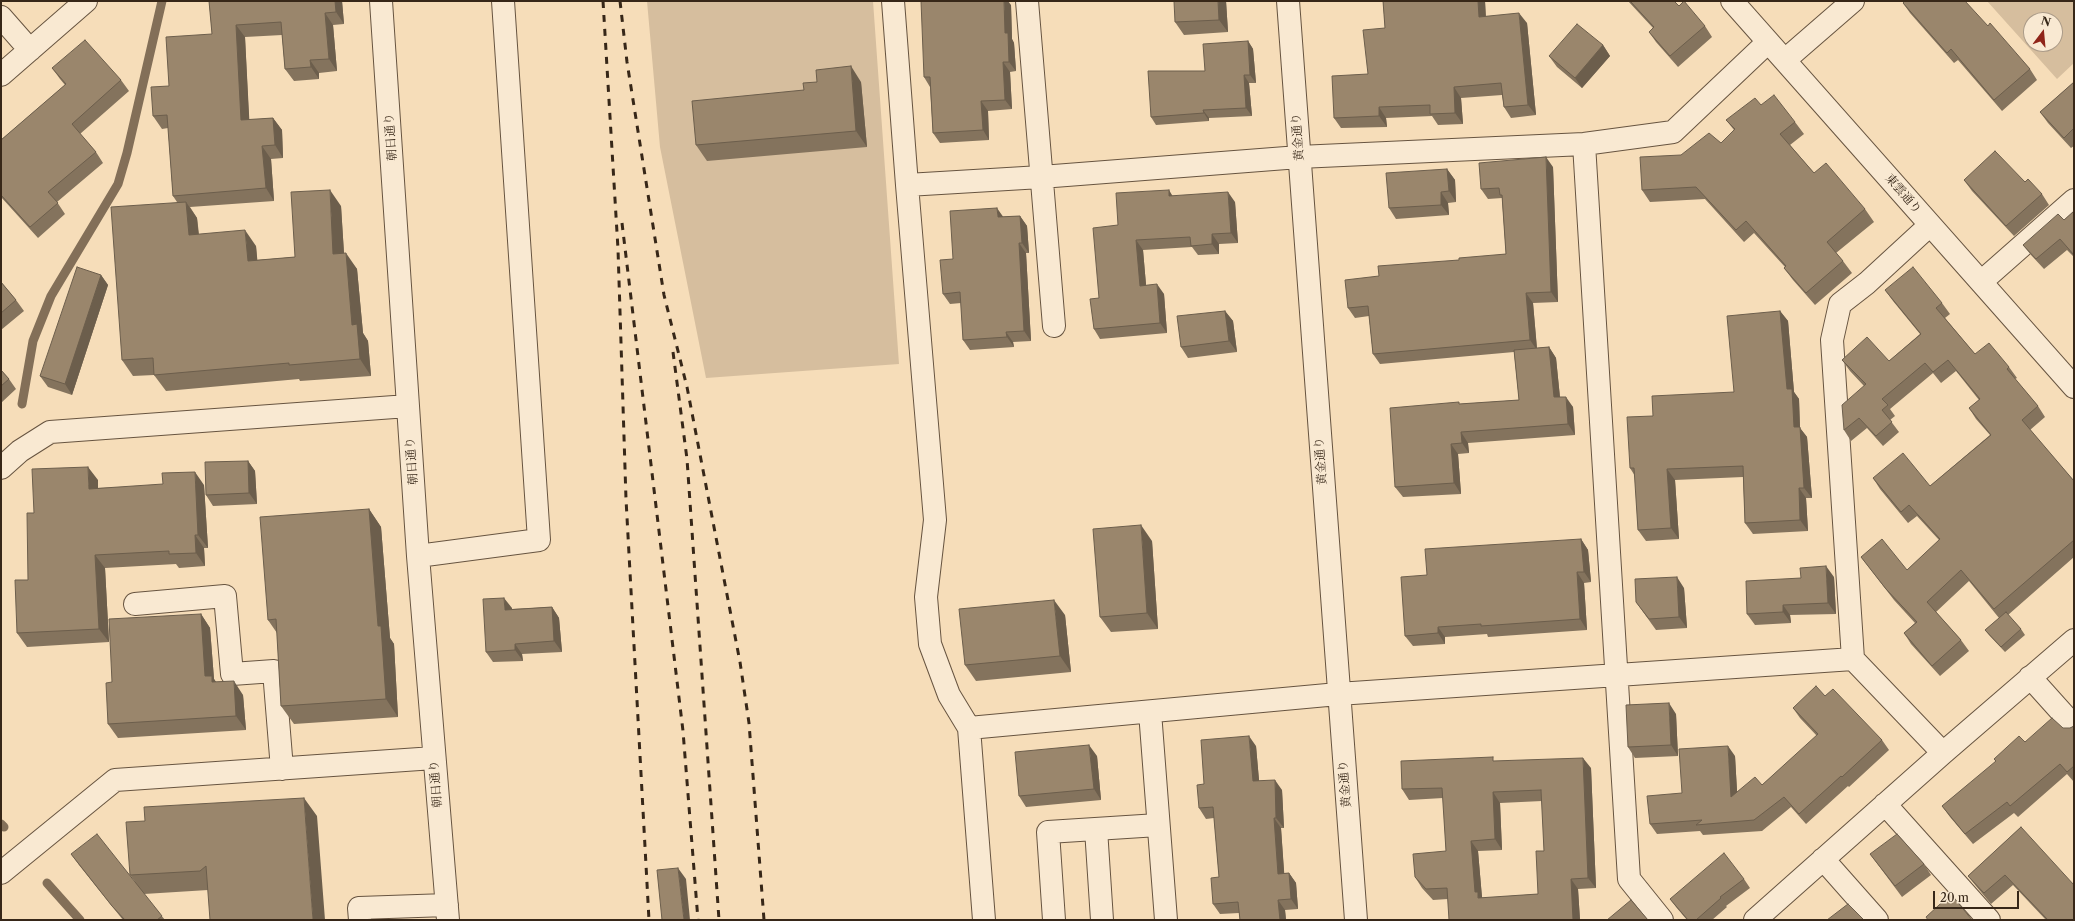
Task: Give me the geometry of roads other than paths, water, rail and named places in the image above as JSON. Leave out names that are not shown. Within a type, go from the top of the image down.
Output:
[{"type":"street","points":[[1,75],[86,1]]},
{"type":"street","name":"朝日通り","points":[[381,1],[418,556],[447,912]]},
{"type":"street","points":[[418,556],[539,540],[503,1]]},
{"type":"street","points":[[893,1],[907,185],[936,520],[926,597],[930,644],[949,695],[969,728],[984,920]]},
{"type":"street","points":[[1027,1],[1054,326]]},
{"type":"street","name":"黄金通り","points":[[1288,1],[1338,694],[1356,920]]},
{"type":"street","name":"東雲通り","points":[[1732,1],[2074,387]]},
{"type":"street","points":[[1785,60],[1852,1]]},
{"type":"street","points":[[1,17],[30,50]]},
{"type":"street","points":[[907,185],[1041,177],[1299,157],[1584,144],[1673,132],[1768,42]]},
{"type":"street","points":[[1584,144],[1629,879],[1662,920]]},
{"type":"street","points":[[1981,282],[2074,200]]},
{"type":"street","points":[[1930,225],[1867,282],[1840,304],[1832,340],[1853,659],[1943,753]]},
{"type":"street","points":[[1,468],[20,451],[50,432],[408,406]]},
{"type":"street","points":[[135,604],[225,596],[232,674],[274,671],[282,769]]},
{"type":"street","points":[[1755,920],[1943,753],[2074,640]]},
{"type":"street","points":[[969,728],[1338,694],[1853,659]]},
{"type":"street","points":[[2030,677],[2074,726]]},
{"type":"street","points":[[1150,712],[1166,920]]},
{"type":"street","points":[[1,873],[115,780],[434,758]]},
{"type":"street","points":[[1885,804],[1989,920]]},
{"type":"street","points":[[1054,920],[1048,832],[1158,825]]},
{"type":"street","points":[[1096,829],[1102,920]]},
{"type":"street","points":[[1823,859],[1876,920]]},
{"type":"street","points":[[360,920],[359,908],[447,912]]},
{"type":"waterway","points":[[22,404],[33,341],[51,296],[118,184],[127,153],[162,1]]},
{"type":"waterway","points":[[1,824],[4,827]]},
{"type":"waterway","points":[[47,883],[80,920]]},
{"type":"railway","points":[[603,1],[618,249],[626,499],[649,920]]},
{"type":"railway","points":[[620,1],[627,62],[664,295],[687,387],[740,662],[749,723],[764,920]]},
{"type":"railway","points":[[622,223],[683,731],[698,920]]},
{"type":"railway","points":[[673,352],[687,459],[719,920]]}]
